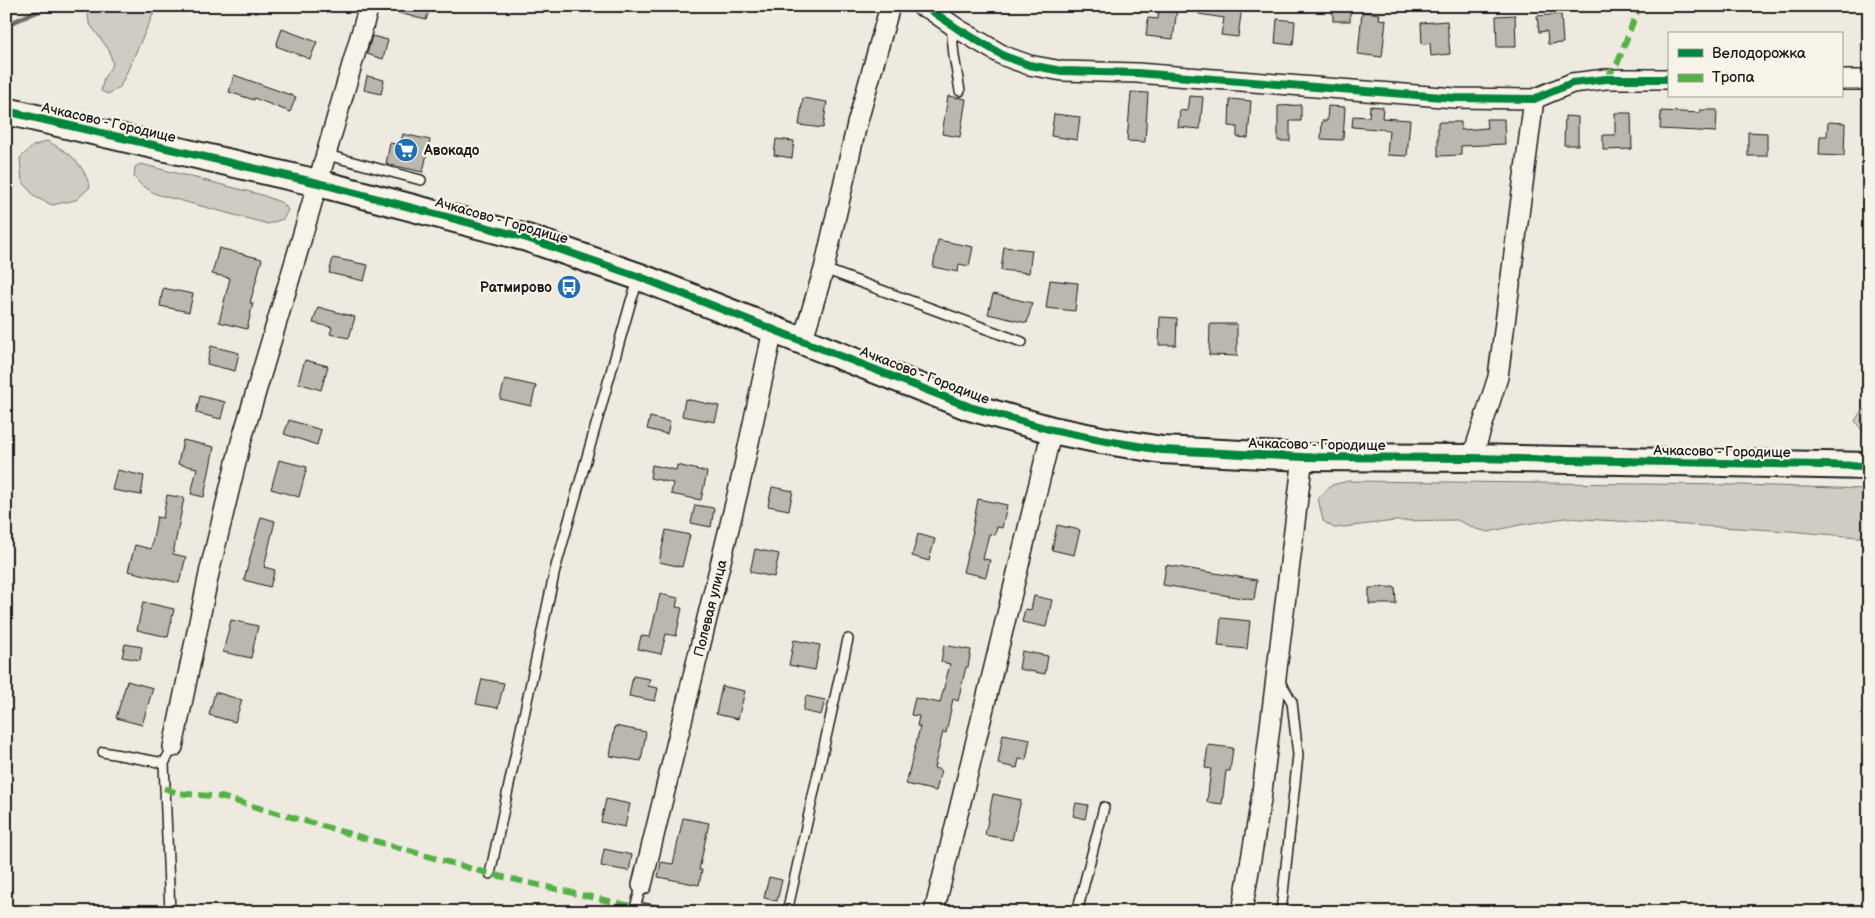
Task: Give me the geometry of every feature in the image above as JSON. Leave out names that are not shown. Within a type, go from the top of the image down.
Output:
[{"type":"street","points":[[168,755],[241,442],[327,155],[369,6]]},
{"type":"street","points":[[802,342],[824,269],[857,124],[890,6]]},
{"type":"street","points":[[921,6],[929,9],[1004,56],[1029,65],[1062,71],[1137,73],[1455,98],[1534,99],[1572,83],[1606,79],[1668,79]]},
{"type":"street","points":[[1842,80],[1869,80]]},
{"type":"street","points":[[1472,458],[1498,377],[1534,99]]},
{"type":"street","name":"Ачкасово - Городище","points":[[6,111],[318,183],[527,238],[640,277],[970,407],[1015,421],[1101,440],[1162,450],[1303,458],[1472,458],[1869,466]]},
{"type":"street","name":"Полевая улица","points":[[642,886],[742,475],[773,330]]},
{"type":"street","points":[[934,912],[1052,430]]},
{"type":"street","points":[[1242,912],[1261,800],[1303,458]]},
{"type":"lane","points":[[951,24],[960,91]]},
{"type":"lane","points":[[327,155],[420,180]]},
{"type":"lane","points":[[824,269],[1022,342]]},
{"type":"lane","points":[[490,874],[555,570],[631,300],[640,277]]},
{"type":"lane","points":[[787,912],[848,640]]},
{"type":"lane","points":[[1276,678],[1292,702],[1298,755],[1281,912]]},
{"type":"lane","points":[[103,752],[168,755],[170,912]]},
{"type":"lane","points":[[1077,912],[1104,807]]},
{"type":"lane","points":[[642,886],[635,907],[664,912]]},
{"type":"shaded area","points":[[87,6],[157,6],[120,87],[108,94],[101,91],[104,78],[113,64],[109,50],[89,23]]},
{"type":"shaded area","points":[[47,141],[69,154],[79,164],[87,178],[90,187],[76,200],[52,205],[35,197],[22,181],[20,158],[33,146]]},
{"type":"shaded area","points":[[141,164],[262,195],[283,203],[288,210],[283,219],[268,224],[156,194],[141,185],[134,177],[135,167]]},
{"type":"shaded area","points":[[1869,407],[1869,433],[1864,433],[1855,421],[1860,413]]},
{"type":"shaded area","points":[[1348,481],[1741,485],[1869,489],[1869,538],[1789,531],[1565,518],[1489,532],[1476,529],[1457,520],[1395,521],[1334,528],[1323,521],[1318,498],[1332,485]]},
{"type":"building","points":[[389,6],[430,6],[426,20],[388,10]]},
{"type":"building","points":[[1199,6],[1242,6],[1238,37],[1221,35],[1224,18],[1199,14]]},
{"type":"building","points":[[1333,6],[1350,6],[1350,21],[1333,21]]},
{"type":"building","points":[[1159,7],[1177,9],[1173,39],[1146,36],[1148,18],[1158,19]]},
{"type":"building","points":[[1362,12],[1380,14],[1379,19],[1386,20],[1382,57],[1358,54]]},
{"type":"building","points":[[1561,14],[1563,43],[1548,44],[1547,31],[1539,32],[1537,16]]},
{"type":"building","points":[[1515,15],[1516,47],[1497,47],[1496,16]]},
{"type":"building","points":[[1277,19],[1295,21],[1293,45],[1275,43]]},
{"type":"building","points":[[1447,21],[1450,54],[1431,56],[1430,43],[1422,44],[1421,23]]},
{"type":"building","points":[[282,29],[317,42],[310,59],[276,46]]},
{"type":"building","points":[[372,36],[388,40],[383,59],[367,54]]},
{"type":"building","points":[[234,75],[296,97],[290,112],[254,98],[254,100],[229,92]]},
{"type":"building","points":[[367,76],[384,80],[381,94],[364,90]]},
{"type":"building","points":[[1131,92],[1148,93],[1145,142],[1127,141]]},
{"type":"building","points":[[948,96],[966,99],[960,137],[942,134]]},
{"type":"building","points":[[1189,96],[1203,97],[1200,129],[1178,127],[1180,110],[1187,111]]},
{"type":"building","points":[[803,98],[827,102],[823,128],[799,125]]},
{"type":"building","points":[[1230,99],[1251,101],[1248,138],[1237,137],[1237,127],[1229,126]]},
{"type":"building","points":[[1301,105],[1301,121],[1290,121],[1290,141],[1278,141],[1278,106]]},
{"type":"building","points":[[1328,106],[1345,107],[1343,140],[1321,139],[1322,121],[1327,121]]},
{"type":"building","points":[[1370,106],[1383,107],[1382,118],[1410,120],[1407,156],[1387,155],[1389,130],[1352,127],[1353,116],[1369,117]]},
{"type":"building","points":[[1700,110],[1717,110],[1716,132],[1660,129],[1661,111],[1700,113]]},
{"type":"building","points":[[1615,113],[1631,113],[1632,149],[1603,150],[1603,135],[1615,135]]},
{"type":"building","points":[[1054,114],[1080,117],[1077,140],[1051,136]]},
{"type":"building","points":[[1565,116],[1578,117],[1578,145],[1564,145]]},
{"type":"building","points":[[1486,119],[1504,119],[1505,144],[1461,146],[1461,155],[1438,156],[1438,122],[1461,122],[1461,130],[1487,128]]},
{"type":"building","points":[[1828,122],[1845,123],[1844,156],[1819,155],[1820,136],[1827,136]]},
{"type":"building","points":[[1748,132],[1767,133],[1767,156],[1748,156]]},
{"type":"building","points":[[403,134],[430,140],[423,172],[386,164],[390,143],[400,145]]},
{"type":"building","points":[[776,139],[794,141],[792,158],[774,155]]},
{"type":"building","points":[[938,240],[973,247],[969,266],[959,264],[958,272],[933,267]]},
{"type":"building","points":[[1004,247],[1032,250],[1029,273],[1001,270]]},
{"type":"building","points":[[219,248],[262,259],[250,303],[253,303],[247,329],[219,322],[230,278],[212,274]]},
{"type":"building","points":[[333,258],[368,265],[364,281],[329,273]]},
{"type":"building","points":[[1050,280],[1078,283],[1075,311],[1046,308]]},
{"type":"building","points":[[163,288],[193,294],[189,312],[160,306]]},
{"type":"building","points":[[993,294],[1032,303],[1027,323],[988,314]]},
{"type":"building","points":[[318,307],[355,317],[349,338],[330,334],[332,327],[313,323]]},
{"type":"building","points":[[1160,317],[1177,318],[1176,345],[1159,345]]},
{"type":"building","points":[[1210,324],[1237,324],[1237,356],[1209,355]]},
{"type":"building","points":[[211,346],[239,353],[235,371],[207,364]]},
{"type":"building","points":[[305,360],[328,366],[321,390],[298,383]]},
{"type":"building","points":[[505,379],[536,386],[531,406],[500,399]]},
{"type":"building","points":[[200,396],[225,402],[221,419],[196,413]]},
{"type":"building","points":[[685,399],[719,406],[715,422],[682,416]]},
{"type":"building","points":[[650,417],[670,422],[667,434],[647,429]]},
{"type":"building","points":[[289,420],[321,430],[317,445],[284,434]]},
{"type":"building","points":[[183,440],[214,447],[204,497],[191,494],[197,468],[178,464]]},
{"type":"building","points":[[279,460],[307,467],[299,497],[271,489]]},
{"type":"building","points":[[652,465],[676,470],[677,465],[707,472],[701,500],[671,494],[673,483],[650,478]]},
{"type":"building","points":[[117,470],[144,476],[141,495],[112,490]]},
{"type":"building","points":[[772,487],[793,491],[789,510],[768,506]]},
{"type":"building","points":[[167,495],[184,498],[173,554],[186,557],[179,583],[128,571],[135,545],[151,549],[157,517],[163,518]]},
{"type":"building","points":[[978,499],[1007,505],[1002,528],[997,527],[995,535],[989,534],[983,559],[990,560],[986,577],[963,572],[973,531]]},
{"type":"building","points":[[695,505],[714,508],[711,527],[691,523]]},
{"type":"building","points":[[261,517],[275,521],[264,567],[275,570],[270,587],[244,580]]},
{"type":"building","points":[[1057,525],[1080,530],[1074,555],[1052,550]]},
{"type":"building","points":[[666,530],[690,535],[682,567],[659,562]]},
{"type":"building","points":[[918,534],[935,539],[929,561],[912,556]]},
{"type":"building","points":[[755,549],[779,554],[774,577],[750,572]]},
{"type":"building","points":[[1166,565],[1257,580],[1254,600],[1163,585]]},
{"type":"building","points":[[1395,587],[1396,604],[1369,604],[1369,588]]},
{"type":"building","points":[[660,594],[678,598],[676,607],[682,608],[676,636],[666,634],[661,654],[638,649],[641,636],[650,637]]},
{"type":"building","points":[[1034,596],[1052,600],[1046,627],[1022,622],[1025,609],[1031,610]]},
{"type":"building","points":[[143,602],[174,609],[168,637],[137,630]]},
{"type":"building","points":[[1221,618],[1250,621],[1247,649],[1218,646]]},
{"type":"building","points":[[231,620],[258,626],[251,658],[223,652]]},
{"type":"building","points":[[794,640],[820,645],[815,670],[789,665]]},
{"type":"building","points":[[125,644],[142,647],[140,660],[122,657]]},
{"type":"building","points":[[944,645],[971,650],[958,701],[953,699],[946,733],[943,732],[934,768],[941,770],[936,791],[906,784],[920,727],[917,726],[919,716],[911,715],[915,698],[940,703],[950,664],[941,662]]},
{"type":"building","points":[[1022,651],[1048,656],[1045,674],[1019,669]]},
{"type":"building","points":[[633,676],[650,679],[648,686],[658,688],[655,701],[629,696]]},
{"type":"building","points":[[482,679],[504,683],[498,708],[476,704]]},
{"type":"building","points":[[127,681],[153,688],[142,725],[116,718]]},
{"type":"building","points":[[722,686],[745,691],[738,719],[716,714]]},
{"type":"building","points":[[215,692],[242,700],[235,722],[209,715]]},
{"type":"building","points":[[806,696],[825,700],[821,715],[803,711]]},
{"type":"building","points":[[615,726],[646,732],[641,761],[610,756]]},
{"type":"building","points":[[1003,734],[1030,739],[1026,760],[1019,759],[1017,768],[998,764]]},
{"type":"building","points":[[1208,745],[1233,748],[1230,771],[1226,771],[1222,804],[1207,802],[1211,769],[1205,768]]},
{"type":"building","points":[[993,794],[1021,800],[1012,840],[985,835]]},
{"type":"building","points":[[606,799],[630,804],[625,827],[601,822]]},
{"type":"building","points":[[1076,803],[1088,805],[1085,819],[1073,816]]},
{"type":"building","points":[[683,818],[709,823],[699,870],[702,870],[699,885],[658,877],[661,862],[673,864]]},
{"type":"building","points":[[604,849],[632,855],[629,871],[601,866]]},
{"type":"building","points":[[769,877],[782,880],[777,901],[764,898]]},
{"type":"waterway","points":[[6,25],[50,6]]},
{"type":"marked path","points":[[1606,79],[1618,62],[1639,6]]},
{"type":"marked path","points":[[164,788],[177,793],[221,797],[490,874],[635,907]]},
{"type":"cycle path","points":[[921,6],[929,9],[958,29],[1004,56],[1029,65],[1062,71],[1137,73],[1455,98],[1534,99],[1572,83],[1606,79],[1668,79]]},
{"type":"cycle path","points":[[6,111],[318,183],[527,238],[640,277],[970,407],[1052,430],[1101,440],[1162,450],[1303,457],[1472,458],[1869,466]]},
{"type":"place","name":"Авокадо","points":[[406,150]]},
{"type":"place","name":"Ратмирово","points":[[569,287]]}]
